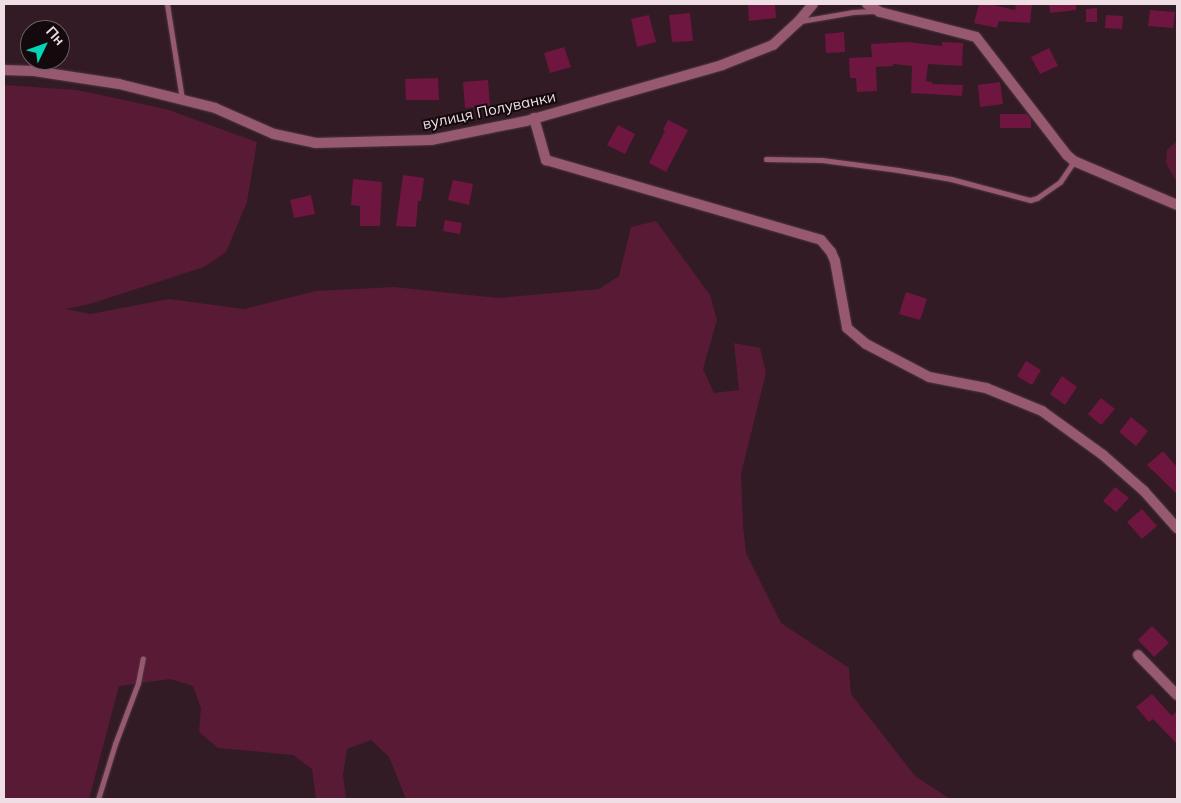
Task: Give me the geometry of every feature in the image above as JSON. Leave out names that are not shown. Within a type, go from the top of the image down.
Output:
[{"type":"street","name":"вулиця Полуванки","points":[[4,70],[34,71],[119,84],[215,108],[274,134],[316,143],[431,140],[534,118],[722,65],[773,45],[798,22],[813,4]]},
{"type":"street","points":[[867,4],[880,12],[976,37],[1067,155],[1074,161],[1177,205]]},
{"type":"street","points":[[534,118],[546,160],[821,240],[831,252],[835,261],[848,328],[866,344],[930,376],[986,388],[1042,412],[1103,455],[1144,491],[1177,528]]},
{"type":"street","points":[[1138,655],[1177,695]]},
{"type":"lane","points":[[167,4],[182,100]]},
{"type":"lane","points":[[798,22],[853,12],[880,12]]},
{"type":"lane","points":[[766,159],[822,160],[888,168],[951,179],[1030,200],[1037,198],[1060,182],[1074,161]]},
{"type":"lane","points":[[98,799],[114,744],[138,683],[143,658]]},
{"type":"shaded area","points":[[4,85],[77,90],[166,109],[257,142],[247,202],[226,252],[204,267],[93,303],[66,309],[90,314],[169,299],[244,309],[316,291],[394,287],[498,298],[599,289],[619,276],[631,227],[656,221],[710,295],[717,320],[703,369],[714,393],[739,390],[734,343],[760,348],[766,373],[741,474],[743,526],[746,553],[781,623],[849,668],[851,694],[915,776],[950,799],[406,799],[389,757],[371,740],[347,749],[343,775],[346,799],[316,799],[312,769],[293,755],[218,748],[199,732],[201,708],[193,686],[170,679],[119,686],[89,799],[4,799]]},
{"type":"shaded area","points":[[1177,141],[1177,183],[1166,163],[1167,150]]},
{"type":"building","points":[[748,4],[775,4],[776,18],[749,21]]},
{"type":"building","points":[[979,4],[989,4],[1015,10],[1016,4],[1032,4],[1030,23],[999,21],[997,28],[974,23]]},
{"type":"building","points":[[1049,4],[1076,4],[1076,10],[1050,13]]},
{"type":"building","points":[[1097,8],[1097,22],[1086,22],[1086,9]]},
{"type":"building","points":[[1150,10],[1175,12],[1173,28],[1148,26]]},
{"type":"building","points":[[690,13],[693,41],[672,42],[669,15]]},
{"type":"building","points":[[649,15],[656,42],[637,47],[631,19]]},
{"type":"building","points":[[1106,15],[1123,16],[1122,29],[1105,28]]},
{"type":"building","points":[[844,32],[845,52],[826,53],[825,34]]},
{"type":"building","points":[[907,42],[942,46],[942,42],[963,43],[962,66],[928,64],[926,81],[932,82],[932,84],[963,85],[962,96],[911,93],[912,66],[893,64],[893,66],[876,67],[877,91],[857,92],[856,78],[850,78],[849,58],[872,57],[871,44]]},
{"type":"building","points":[[564,47],[571,67],[550,73],[544,53]]},
{"type":"building","points":[[1049,48],[1058,66],[1040,74],[1031,57]]},
{"type":"building","points":[[438,78],[439,100],[406,100],[405,79]]},
{"type":"building","points":[[488,80],[490,106],[465,108],[463,82]]},
{"type":"building","points":[[1000,82],[1003,104],[980,107],[978,85]]},
{"type":"building","points":[[1000,114],[1027,114],[1031,119],[1031,128],[1000,128]]},
{"type":"building","points":[[668,120],[688,130],[666,172],[649,163],[665,131],[663,130]]},
{"type":"building","points":[[618,125],[635,134],[625,154],[607,145]]},
{"type":"building","points":[[403,175],[424,178],[421,201],[418,201],[416,227],[396,226]]},
{"type":"building","points":[[353,179],[382,182],[380,226],[360,226],[360,206],[351,205]]},
{"type":"building","points":[[453,180],[473,184],[469,205],[448,200]]},
{"type":"building","points":[[311,195],[315,214],[294,218],[290,200]]},
{"type":"building","points":[[445,220],[462,223],[460,234],[443,231]]},
{"type":"building","points":[[906,292],[927,299],[920,320],[899,314]]},
{"type":"building","points":[[1026,361],[1041,370],[1032,385],[1017,376]]},
{"type":"building","points":[[1062,376],[1077,387],[1065,405],[1050,394]]},
{"type":"building","points":[[1101,398],[1115,409],[1101,425],[1088,414]]},
{"type":"building","points":[[1131,417],[1148,431],[1136,446],[1119,432]]},
{"type":"building","points":[[1163,451],[1177,467],[1177,494],[1147,465]]},
{"type":"building","points":[[1115,487],[1129,498],[1116,512],[1103,501]]},
{"type":"building","points":[[1142,509],[1157,526],[1142,539],[1127,522]]},
{"type":"building","points":[[1152,626],[1169,643],[1154,657],[1138,640]]},
{"type":"building","points":[[1152,694],[1172,716],[1177,711],[1177,744],[1153,719],[1149,722],[1136,707]]}]
